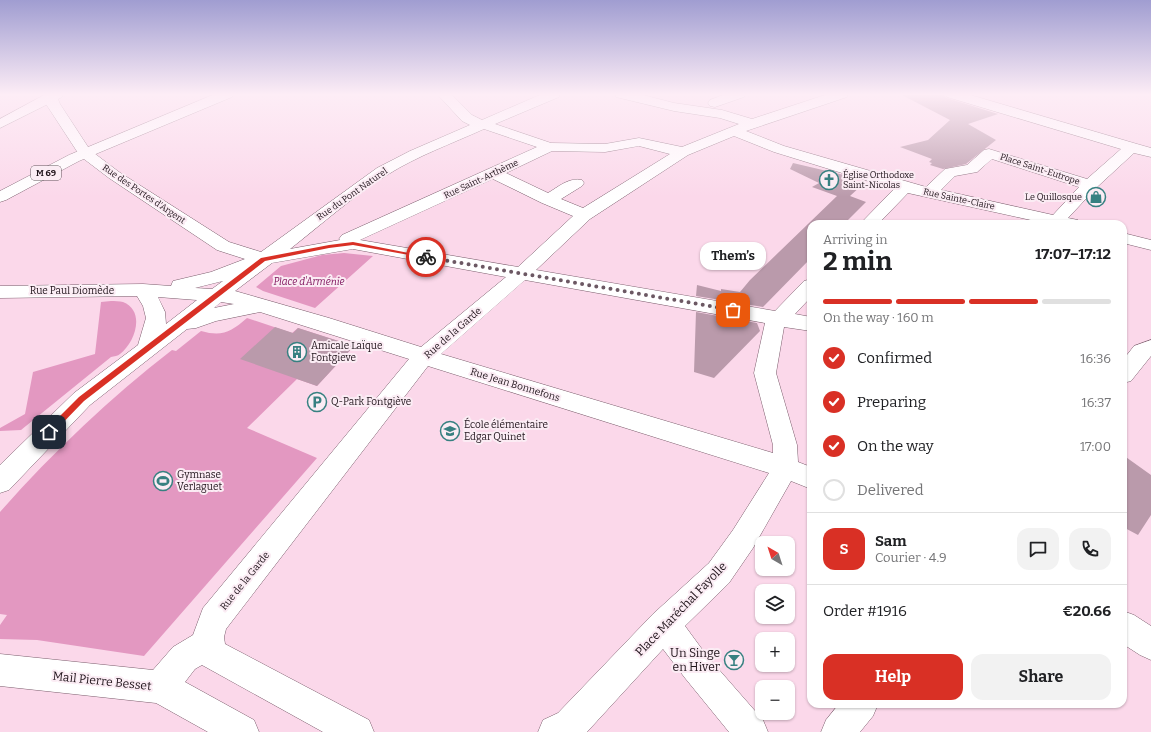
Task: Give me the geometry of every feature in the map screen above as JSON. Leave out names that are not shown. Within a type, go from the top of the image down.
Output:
[{"type":"street","name":"Rue des Portes d'Argent","points":[[69,128],[85,153],[114,175],[227,249],[263,259]]},
{"type":"street","name":"M 69","points":[[0,197],[85,153],[145,128]]},
{"type":"street","name":"Rue du Pont Naturel","points":[[0,482],[82,399],[334,204],[382,171],[414,154],[476,128]]},
{"type":"street","points":[[494,128],[550,146],[605,148],[639,142],[683,152]]},
{"type":"street","name":"Rue de la Garde","points":[[211,649],[209,632],[214,619],[424,356],[521,274],[584,215],[683,152],[742,128]]},
{"type":"street","points":[[1068,128],[1151,153]]},
{"type":"street","name":"Rue Sainte-Claire","points":[[735,131],[746,137],[779,148],[886,180],[904,187],[1055,220]]},
{"type":"street","name":"Rue Saint-Arthème","points":[[344,234],[494,173],[550,146]]},
{"type":"street","points":[[1065,220],[1090,185],[1132,147]]},
{"type":"street","name":"Place Saint-Eutrope","points":[[929,193],[950,172],[972,169],[989,153],[1090,185]]},
{"type":"street","points":[[494,173],[548,200],[584,215]]},
{"type":"street","points":[[548,200],[576,183]]},
{"type":"street","points":[[873,220],[904,187]]},
{"type":"street","points":[[334,204],[344,234]]},
{"type":"street","name":"Rue du Pont Naturel","points":[[227,249],[260,242],[304,227]]},
{"type":"street","points":[[263,259],[329,246],[344,234]]},
{"type":"street","points":[[344,234],[521,274],[624,290],[807,323]]},
{"type":"street","points":[[1127,239],[1151,245]]},
{"type":"street","name":"Rue Paul Diomède","points":[[191,283],[217,270],[225,260],[227,249]]},
{"type":"street","name":"Rue Paul Diomède","points":[[143,290],[191,283],[216,277],[263,259]]},
{"type":"street","points":[[798,473],[785,445],[765,373],[774,325],[807,289]]},
{"type":"street","points":[[143,290],[157,314],[157,321],[148,347]]},
{"type":"street","name":"Rue Paul Diomède","points":[[0,292],[143,290],[218,295]]},
{"type":"street","name":"Rue Jean Bonnefons","points":[[218,295],[233,296],[264,305],[798,473]]},
{"type":"street","points":[[171,330],[212,315],[264,305]]},
{"type":"street","points":[[1127,370],[1142,351],[1151,347]]},
{"type":"street","name":"Place Maréchal Fayolle","points":[[555,732],[570,725],[664,625],[719,573],[743,539],[798,473]]},
{"type":"street","points":[[664,625],[696,667],[751,732]]},
{"type":"street","points":[[1127,629],[1151,644]]},
{"type":"street","points":[[160,687],[184,658],[211,649],[357,732]]},
{"type":"street","name":"Mail Pierre Besset","points":[[0,670],[160,687],[242,732]]},
{"type":"street","points":[[838,732],[858,708]]},
{"type":"green space","name":"Place d'Arménie","points":[[344,253],[373,256],[315,308],[263,291],[256,287],[281,266],[322,255]]},
{"type":"green space","points":[[101,302],[123,302],[130,306],[134,312],[136,327],[134,335],[125,349],[119,355],[111,357],[21,430],[0,431],[0,428],[25,414],[33,372],[95,354]]},
{"type":"green space","name":"Gymnase Verlaguet","points":[[247,318],[292,333],[298,328],[354,346],[317,386],[297,379],[247,428],[317,458],[144,656],[37,640],[0,639],[0,625],[7,615],[0,614],[0,512],[40,468],[82,427],[172,350],[176,351],[201,331],[208,333],[226,332],[236,327]]},
{"type":"building","points":[[941,128],[975,128],[996,140],[966,164],[943,169],[930,165],[932,163],[929,162],[932,159],[900,147],[928,140]]},
{"type":"building","points":[[793,163],[844,175],[841,179],[862,185],[850,196],[866,202],[848,220],[812,220],[837,196],[812,187],[819,183],[790,169]]},
{"type":"building","points":[[807,225],[807,262],[763,307],[696,296],[697,285],[721,291],[721,289],[740,292],[750,280]]},
{"type":"building","points":[[696,312],[757,323],[760,331],[714,378],[694,372]]},
{"type":"building","name":"Amicale Laïque Fontgieve","points":[[275,327],[293,333],[298,328],[354,346],[317,386],[240,359]]},
{"type":"building","points":[[1127,458],[1151,475],[1151,515],[1138,535],[1127,529]]},
{"type":"way so far","points":[[426,257],[733,310]]},
{"type":"place","name":"Église Orthodoxe Saint-Nicolas","points":[[829,180]]},
{"type":"place","name":"Le Quillosque","points":[[1096,197]]},
{"type":"place","name":"Them’s","points":[[733,310]]},
{"type":"place","name":"Amicale Laïque Fontgieve","points":[[297,352]]},
{"type":"place","name":"Q-Park Fontgiève","points":[[317,402]]},
{"type":"place","name":"École élémentaire Edgar Quinet","points":[[450,431]]},
{"type":"place","name":"Gymnase Verlaguet","points":[[163,481]]},
{"type":"place","name":"Un Singe en Hiver","points":[[734,660]]},
{"type":"route","points":[[49,432],[82,399],[263,259],[329,246],[353,244],[426,257]]}]
